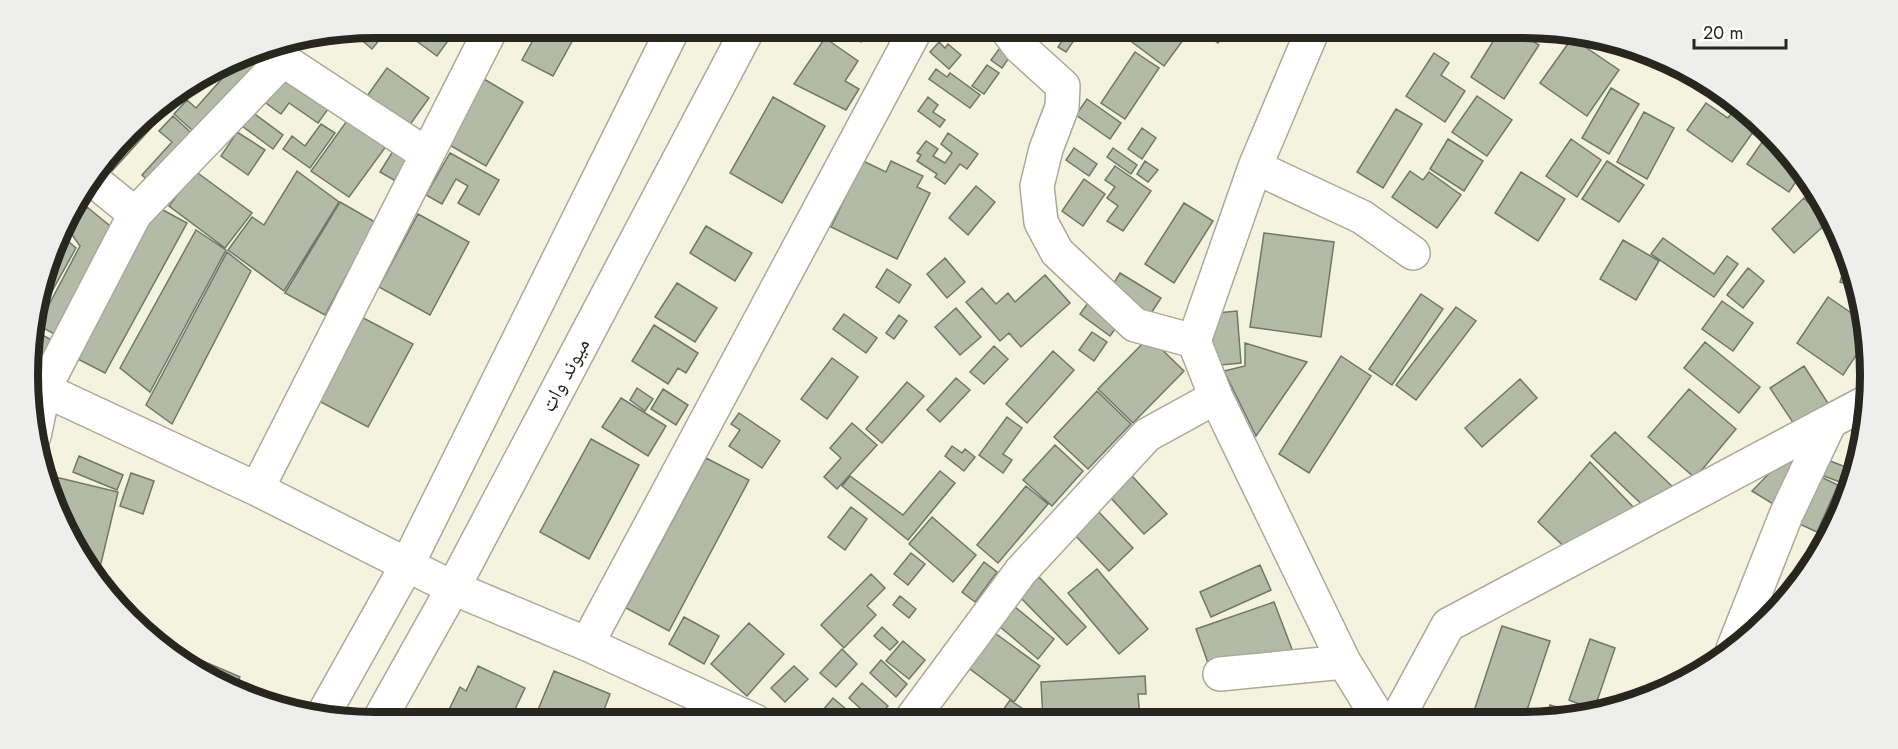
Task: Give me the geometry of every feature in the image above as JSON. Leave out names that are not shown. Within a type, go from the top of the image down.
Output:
[{"type":"street","points":[[257,489],[486,38]]},
{"type":"street","points":[[327,708],[407,564],[669,38]]},
{"type":"street","name":"میوند واټ","points":[[384,712],[453,588],[743,38]]},
{"type":"street","points":[[587,644],[911,38]]},
{"type":"street","points":[[1013,38],[1063,86],[1062,107],[1046,149],[1037,186],[1041,222],[1057,252],[1135,325],[1194,341]]},
{"type":"street","points":[[1309,38],[1255,167],[1194,341],[1216,397],[1344,662],[1375,712]]},
{"type":"street","points":[[426,154],[283,60],[135,214],[38,386],[257,489],[453,588],[587,644],[734,712]]},
{"type":"street","points":[[1255,167],[1362,217],[1413,253]]},
{"type":"street","points":[[97,183],[135,214]]},
{"type":"street","points":[[917,712],[1021,571],[1147,435],[1216,397]]},
{"type":"street","points":[[1401,712],[1448,625],[1859,406]]},
{"type":"street","points":[[1739,634],[1786,516],[1830,422]]},
{"type":"street","points":[[1220,674],[1344,662]]},
{"type":"building","points":[[359,38],[381,38],[372,49]]},
{"type":"building","points":[[412,38],[450,38],[437,56]]},
{"type":"building","points":[[529,38],[574,38],[553,76],[522,60],[533,40]]},
{"type":"building","points":[[825,38],[858,61],[845,81],[859,89],[846,110],[794,84]]},
{"type":"building","points":[[1058,38],[1076,38],[1066,52],[1058,47],[1062,41]]},
{"type":"building","points":[[1135,38],[1185,38],[1164,66],[1132,42]]},
{"type":"building","points":[[1211,38],[1222,38],[1218,43]]},
{"type":"building","points":[[1495,38],[1528,38],[1539,45],[1504,99],[1471,77]]},
{"type":"building","points":[[1005,41],[1015,49],[1002,68],[991,60]]},
{"type":"building","points":[[1570,41],[1578,42],[1619,70],[1587,116],[1540,83]]},
{"type":"building","points":[[939,42],[945,48],[948,44],[961,55],[949,69],[930,52]]},
{"type":"building","points":[[1135,52],[1159,68],[1125,119],[1101,103]]},
{"type":"building","points":[[1434,53],[1449,63],[1441,75],[1465,91],[1445,122],[1406,96]]},
{"type":"building","points":[[1628,54],[1644,60],[1642,62]]},
{"type":"building","points":[[261,57],[268,63],[201,138],[174,114],[187,100],[196,108],[227,73],[226,72]]},
{"type":"building","points":[[987,65],[999,73],[984,94],[972,86]]},
{"type":"building","points":[[387,68],[429,98],[409,126],[367,96]]},
{"type":"building","points":[[936,69],[947,77],[950,73],[980,95],[970,108],[929,79]]},
{"type":"building","points":[[284,77],[328,109],[318,123],[289,103],[281,114],[266,103]]},
{"type":"building","points":[[484,79],[523,102],[486,166],[446,143]]},
{"type":"building","points":[[1611,88],[1639,104],[1609,154],[1582,138]]},
{"type":"building","points":[[1477,96],[1512,120],[1487,156],[1452,132]]},
{"type":"building","points":[[183,97],[169,112],[166,110]]},
{"type":"building","points":[[773,97],[825,126],[782,203],[730,173]]},
{"type":"building","points":[[928,97],[938,105],[933,112],[945,120],[940,127],[918,111]]},
{"type":"building","points":[[1087,99],[1121,123],[1110,139],[1076,115]]},
{"type":"building","points":[[1706,103],[1728,118],[1733,111],[1755,129],[1732,162],[1687,130]]},
{"type":"building","points":[[1396,109],[1422,124],[1383,188],[1357,172]]},
{"type":"building","points":[[252,112],[283,135],[273,149],[242,126]]},
{"type":"building","points":[[1644,112],[1674,128],[1647,179],[1617,162]]},
{"type":"building","points":[[160,114],[162,116],[112,171],[108,168],[121,152]]},
{"type":"building","points":[[173,116],[199,140],[156,188],[142,175],[172,142],[159,131]]},
{"type":"building","points":[[349,118],[387,145],[349,197],[311,171]]},
{"type":"building","points":[[321,124],[335,133],[310,168],[283,149],[292,136],[305,146]]},
{"type":"building","points":[[1142,128],[1156,138],[1142,159],[1128,149]]},
{"type":"building","points":[[237,132],[265,150],[248,175],[221,156]]},
{"type":"building","points":[[948,133],[978,154],[967,169],[960,164],[945,184],[935,177],[937,174],[917,161],[921,155],[917,153],[926,141],[938,149],[933,156],[945,163],[952,153],[941,144]]},
{"type":"building","points":[[1448,139],[1483,161],[1464,191],[1430,169]]},
{"type":"building","points":[[1571,139],[1601,160],[1577,197],[1546,176]]},
{"type":"building","points":[[1764,139],[1798,179],[1789,192],[1747,164]]},
{"type":"building","points":[[1074,148],[1097,164],[1089,176],[1066,160]]},
{"type":"building","points":[[1113,148],[1137,165],[1131,174],[1107,157]]},
{"type":"building","points":[[393,151],[412,163],[399,183],[380,172]]},
{"type":"building","points":[[450,153],[499,180],[479,215],[458,203],[468,186],[456,179],[442,204],[426,195]]},
{"type":"building","points":[[863,161],[886,172],[891,161],[923,176],[917,187],[930,193],[897,259],[831,227]]},
{"type":"building","points":[[1145,161],[1158,170],[1148,182],[1137,174]]},
{"type":"building","points":[[1607,161],[1644,185],[1619,222],[1582,199]]},
{"type":"building","points":[[1115,166],[1151,191],[1123,231],[1107,221],[1118,206],[1107,198],[1115,187],[1105,180]]},
{"type":"building","points":[[195,171],[252,213],[225,248],[169,206]]},
{"type":"building","points":[[297,171],[339,202],[284,291],[228,250],[252,217],[264,225]]},
{"type":"building","points":[[1410,171],[1423,180],[1429,172],[1461,195],[1437,228],[1392,197]]},
{"type":"building","points":[[1521,172],[1565,199],[1538,241],[1495,213]]},
{"type":"building","points":[[1084,179],[1105,194],[1083,226],[1062,211]]},
{"type":"building","points":[[976,186],[995,202],[968,235],[949,218]]},
{"type":"building","points":[[1804,198],[1826,224],[1794,253],[1772,229]]},
{"type":"building","points":[[340,202],[375,222],[325,315],[285,293]]},
{"type":"building","points":[[1184,203],[1213,221],[1174,283],[1145,264]]},
{"type":"building","points":[[84,205],[86,207],[73,223]]},
{"type":"building","points":[[87,207],[115,230],[58,336],[41,327],[43,314],[80,246],[70,232]]},
{"type":"building","points":[[163,210],[187,223],[105,373],[68,354],[137,228]]},
{"type":"building","points":[[418,214],[469,242],[430,315],[379,287]]},
{"type":"building","points":[[706,226],[752,253],[735,281],[690,253]]},
{"type":"building","points":[[196,230],[226,250],[150,392],[120,368]]},
{"type":"building","points":[[1264,233],[1334,242],[1321,337],[1250,327]]},
{"type":"building","points":[[1663,238],[1714,274],[1727,256],[1738,264],[1714,297],[1651,254]]},
{"type":"building","points":[[66,239],[76,248],[45,303],[55,266]]},
{"type":"building","points":[[1623,240],[1659,261],[1636,300],[1600,279]]},
{"type":"building","points":[[227,252],[251,271],[172,424],[146,405]]},
{"type":"building","points":[[945,258],[965,282],[947,298],[927,274]]},
{"type":"building","points":[[1748,268],[1764,281],[1743,308],[1727,295]]},
{"type":"building","points":[[887,269],[911,285],[899,303],[876,287]]},
{"type":"building","points":[[1844,269],[1848,285],[1840,282]]},
{"type":"building","points":[[1120,273],[1161,298],[1148,318],[1107,294]]},
{"type":"building","points":[[1045,275],[1070,303],[1021,347],[1009,333],[1000,341],[966,302],[982,288],[996,304],[1008,293],[1015,302]]},
{"type":"building","points":[[677,283],[717,308],[695,342],[655,317]]},
{"type":"building","points":[[1421,294],[1443,309],[1392,385],[1369,369]]},
{"type":"building","points":[[1828,297],[1855,316],[1860,350],[1843,375],[1797,343]]},
{"type":"building","points":[[1722,301],[1753,323],[1733,351],[1702,329]]},
{"type":"building","points":[[1088,303],[1118,325],[1110,336],[1080,314]]},
{"type":"building","points":[[1456,307],[1476,321],[1416,400],[1396,385]]},
{"type":"building","points":[[956,308],[981,337],[960,355],[935,327]]},
{"type":"building","points":[[350,311],[413,344],[368,427],[315,399]]},
{"type":"building","points":[[1237,311],[1241,363],[1211,366],[1206,314]]},
{"type":"building","points":[[844,314],[877,338],[866,353],[833,329]]},
{"type":"building","points":[[899,315],[907,321],[894,339],[886,333]]},
{"type":"building","points":[[654,325],[698,353],[686,373],[678,368],[668,384],[632,361]]},
{"type":"building","points":[[1092,332],[1107,342],[1094,361],[1079,350]]},
{"type":"building","points":[[40,333],[55,342],[40,370],[38,369]]},
{"type":"building","points":[[1149,337],[1184,371],[1133,423],[1098,389]]},
{"type":"building","points":[[1705,342],[1760,387],[1739,413],[1684,368]]},
{"type":"building","points":[[1245,343],[1307,362],[1256,436],[1224,371],[1245,366]]},
{"type":"building","points":[[994,346],[1008,359],[984,384],[970,372]]},
{"type":"building","points":[[1053,351],[1074,370],[1027,423],[1006,404]]},
{"type":"building","points":[[1341,356],[1371,376],[1309,473],[1279,454]]},
{"type":"building","points":[[832,358],[858,377],[827,419],[801,399]]},
{"type":"building","points":[[1804,366],[1833,411],[1800,433],[1770,388]]},
{"type":"building","points":[[956,378],[970,390],[940,422],[927,410]]},
{"type":"building","points":[[1520,379],[1537,398],[1482,447],[1465,428]]},
{"type":"building","points":[[907,382],[924,396],[882,443],[866,429]]},
{"type":"building","points":[[637,388],[653,399],[645,411],[630,400]]},
{"type":"building","points":[[663,389],[688,405],[676,425],[651,409]]},
{"type":"building","points":[[1689,389],[1736,429],[1695,478],[1648,437]]},
{"type":"building","points":[[1097,391],[1131,424],[1088,469],[1054,437]]},
{"type":"building","points":[[621,398],[666,426],[648,456],[602,427]]},
{"type":"building","points":[[739,413],[780,441],[762,468],[729,446],[740,430],[731,424]]},
{"type":"building","points":[[1007,417],[1022,428],[1003,454],[1012,460],[1003,473],[979,455]]},
{"type":"building","points":[[852,423],[877,445],[837,489],[824,477],[841,458],[830,448]]},
{"type":"building","points":[[1615,432],[1676,490],[1653,515],[1591,456]]},
{"type":"building","points":[[591,439],[639,465],[589,559],[540,532]]},
{"type":"building","points":[[1055,445],[1083,471],[1052,506],[1023,480]]},
{"type":"building","points":[[952,446],[962,453],[965,449],[975,457],[964,471],[945,456]]},
{"type":"building","points":[[1790,452],[1803,461],[1783,510],[1752,491]]},
{"type":"building","points":[[79,456],[123,475],[117,490],[73,472]]},
{"type":"building","points":[[706,458],[749,480],[669,631],[626,608]]},
{"type":"building","points":[[1825,459],[1847,468],[1843,483],[1819,474]]},
{"type":"building","points":[[1590,462],[1639,513],[1572,554],[1538,522]]},
{"type":"building","points":[[940,471],[955,483],[908,540],[842,486],[850,476],[903,515]]},
{"type":"building","points":[[131,473],[154,481],[143,514],[120,506]]},
{"type":"building","points":[[1817,475],[1838,485],[1817,532],[1795,522]]},
{"type":"building","points":[[53,476],[118,492],[99,570],[72,524]]},
{"type":"building","points":[[1132,476],[1167,514],[1144,534],[1110,497]]},
{"type":"building","points":[[1026,486],[1048,504],[998,563],[977,545]]},
{"type":"building","points":[[851,507],[867,519],[845,550],[828,537]]},
{"type":"building","points":[[1096,509],[1133,548],[1109,571],[1072,532]]},
{"type":"building","points":[[932,517],[976,555],[953,582],[909,544]]},
{"type":"building","points":[[911,553],[925,564],[908,585],[894,574]]},
{"type":"building","points":[[984,562],[997,572],[975,602],[962,592]]},
{"type":"building","points":[[1260,565],[1271,590],[1211,617],[1200,592]]},
{"type":"building","points":[[1097,569],[1148,629],[1119,654],[1068,593]]},
{"type":"building","points":[[871,574],[885,588],[867,606],[876,615],[844,648],[821,625]]},
{"type":"building","points":[[1039,577],[1086,627],[1067,645],[1019,596]]},
{"type":"building","points":[[900,596],[916,609],[909,618],[893,605]]},
{"type":"building","points":[[1274,602],[1295,657],[1209,666],[1196,629]]},
{"type":"building","points":[[1015,607],[1054,639],[1038,659],[999,626]]},
{"type":"building","points":[[684,617],[719,636],[704,664],[669,644]]},
{"type":"building","points":[[749,623],[784,654],[747,696],[711,664]]},
{"type":"building","points":[[1502,626],[1550,641],[1526,712],[1474,711]]},
{"type":"building","points":[[882,627],[898,642],[890,650],[874,636]]},
{"type":"building","points":[[988,628],[1040,666],[1014,702],[962,663]]},
{"type":"building","points":[[1590,639],[1615,648],[1596,703],[1584,706],[1569,700]]},
{"type":"building","points":[[903,641],[925,660],[909,679],[886,661]]},
{"type":"building","points":[[842,649],[857,664],[836,687],[820,673]]},
{"type":"building","points":[[189,656],[240,677],[238,682],[225,677]]},
{"type":"building","points":[[881,660],[907,684],[896,697],[870,673]]},
{"type":"building","points":[[478,666],[525,688],[514,712],[448,712],[460,687],[466,691]]},
{"type":"building","points":[[794,666],[808,679],[785,702],[771,688]]},
{"type":"building","points":[[554,671],[610,694],[603,712],[537,712]]},
{"type":"building","points":[[1145,676],[1146,694],[1138,694],[1140,712],[1043,712],[1041,682]]},
{"type":"building","points":[[862,683],[888,706],[882,712],[864,712],[849,698]]},
{"type":"building","points":[[833,698],[849,712],[821,712]]},
{"type":"building","points":[[1010,700],[1027,712],[1002,712]]},
{"type":"building","points":[[1550,705],[1566,709],[1548,711]]}]
